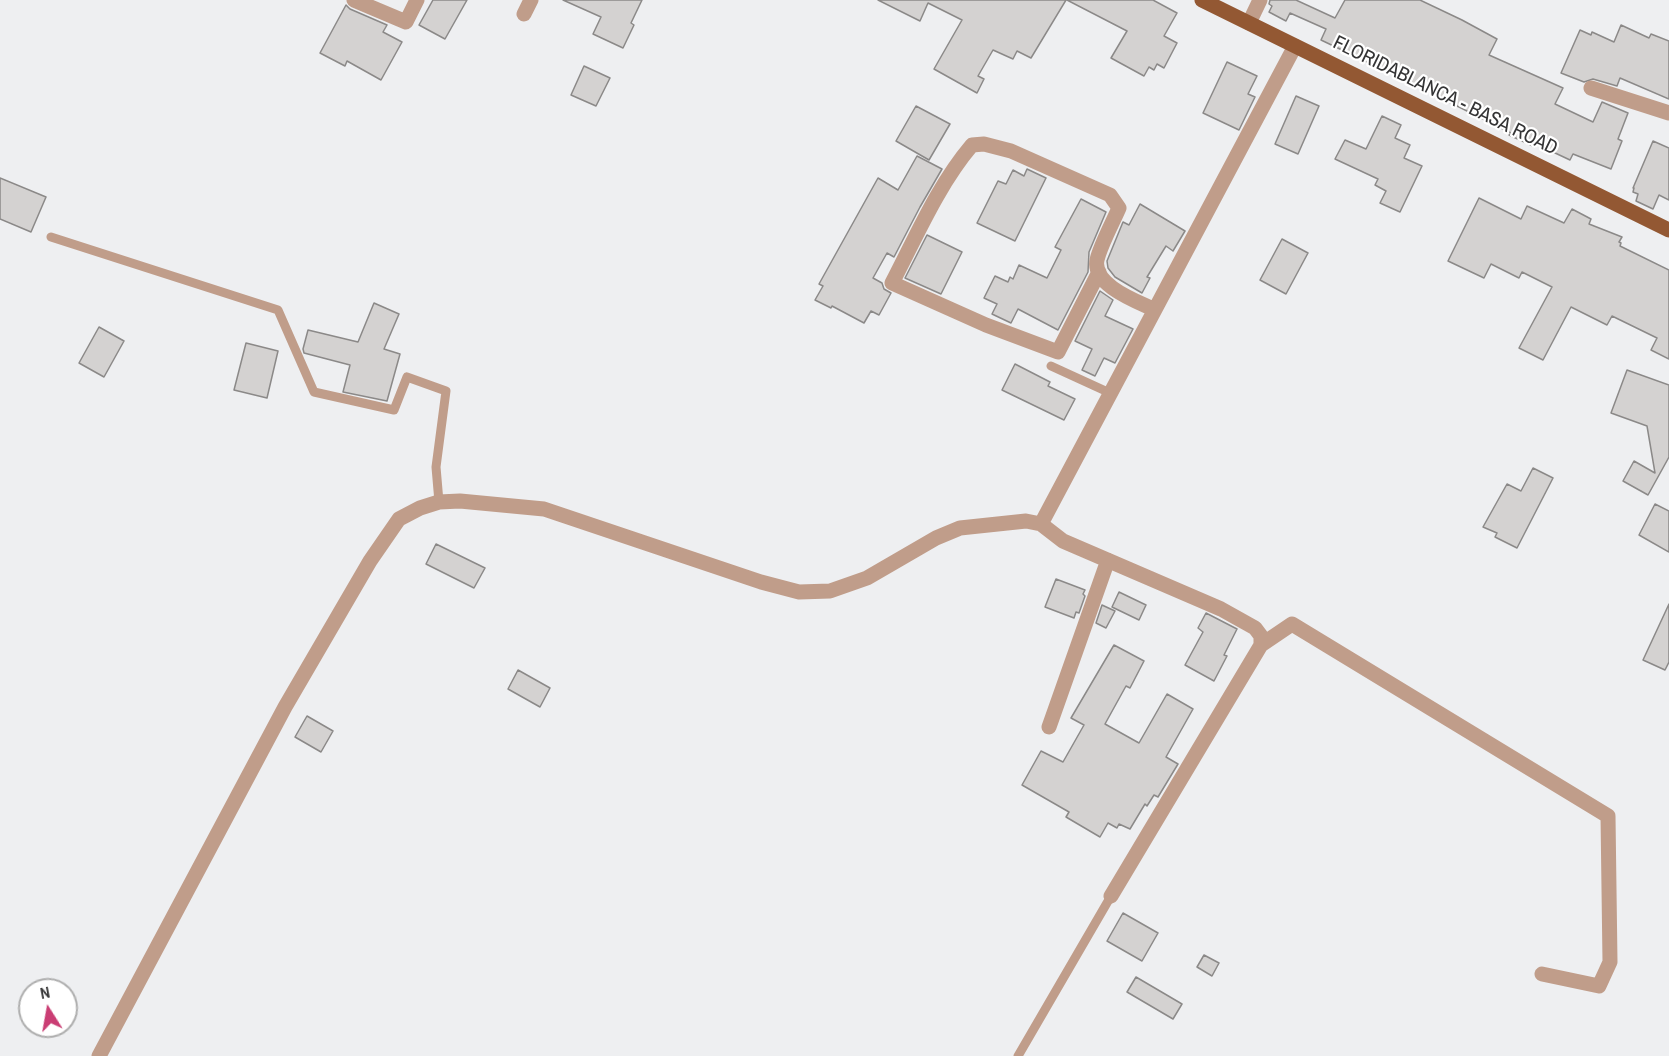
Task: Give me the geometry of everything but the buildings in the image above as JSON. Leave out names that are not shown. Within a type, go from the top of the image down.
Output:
[{"type":"main road","name":"FLORIDABLANCA - BASA ROAD","points":[[1202,0],[1669,230]]},
{"type":"street","points":[[354,0],[406,22],[417,0]]},
{"type":"street","points":[[524,14],[531,0]]},
{"type":"street","points":[[1249,23],[1260,0]]},
{"type":"street","points":[[1041,524],[1294,46]]},
{"type":"street","points":[[1591,88],[1669,113]]},
{"type":"street","points":[[1099,272],[1058,352],[986,325],[892,283],[924,220],[959,160],[972,145],[984,144],[1011,151],[1110,195],[1119,208],[1097,261],[1099,272],[1113,290],[1153,309]]},
{"type":"street","points":[[99,1056],[285,707],[370,561],[399,519],[420,508],[440,502],[493,502],[544,509],[761,582],[799,592],[830,591],[867,578],[936,538],[960,528],[1026,521],[1041,524],[1063,541],[1230,614],[1255,628],[1261,636],[1261,645]]},
{"type":"street","points":[[1049,727],[1108,560]]},
{"type":"street","points":[[1111,896],[1261,645],[1292,624],[1608,816],[1610,962],[1599,986],[1542,974]]},
{"type":"lane","points":[[51,237],[278,310],[314,392],[394,410],[407,377],[446,391],[436,467],[440,502]]},
{"type":"lane","points":[[1051,366],[1110,393]]},
{"type":"lane","points":[[1018,1056],[1111,896]]}]
